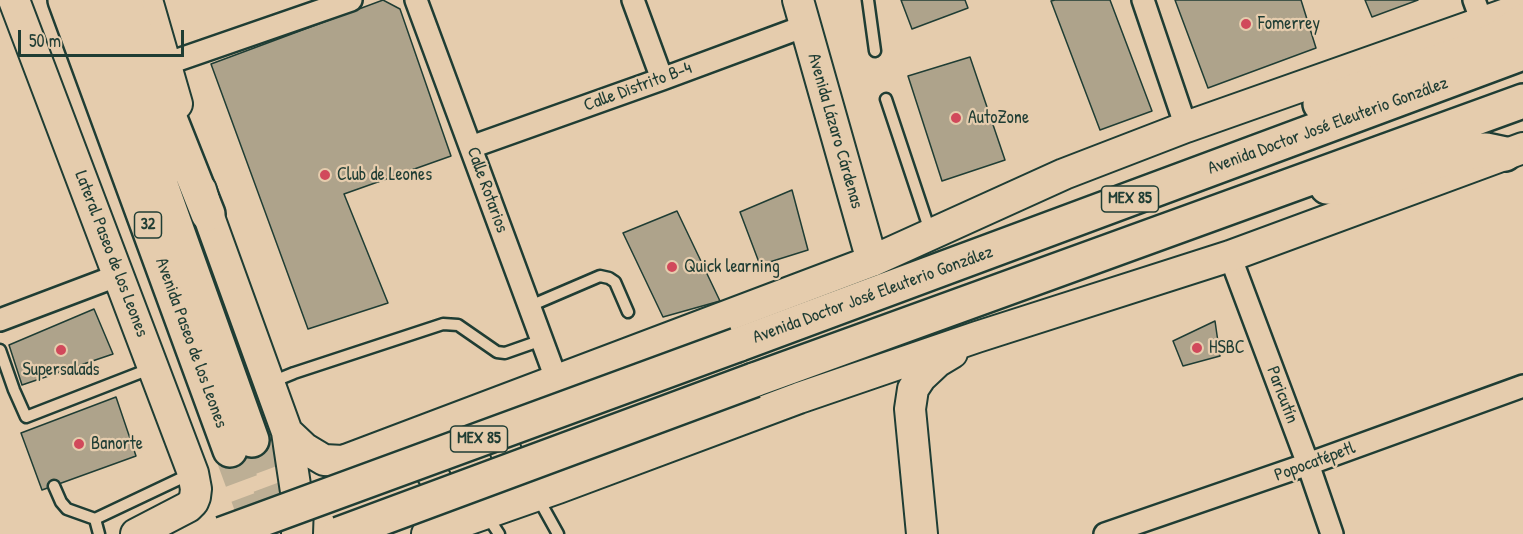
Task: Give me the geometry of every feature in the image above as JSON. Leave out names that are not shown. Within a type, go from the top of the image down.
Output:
[{"type":"main road","name":"Avenida Paseo de los Leones","points":[[65,0],[241,445],[95,0]]},
{"type":"main road","points":[[123,0],[208,214]]},
{"type":"main road","points":[[1233,161],[1261,136],[1288,119],[1311,108],[1498,38],[1523,21]]},
{"type":"main road","name":"Avenida Doctor José Eleuterio González","points":[[222,534],[1523,54]]},
{"type":"main road","name":"MEX 85","points":[[339,534],[1523,101]]},
{"type":"main road","points":[[1286,187],[1340,188],[1392,176],[1468,152],[1514,151]]},
{"type":"street","name":"Lateral Paseo de los Leones","points":[[14,0],[193,473],[196,489],[194,502],[136,534]]},
{"type":"street","points":[[147,0],[208,214],[287,432],[298,505],[297,534]]},
{"type":"street","points":[[166,64],[351,0]]},
{"type":"street","name":"Calle Rotarios","points":[[416,0],[557,381]]},
{"type":"street","points":[[633,0],[662,79]]},
{"type":"street","points":[[1143,0],[1186,127]]},
{"type":"street","points":[[287,432],[304,448],[324,460],[343,461],[872,261],[1064,174],[1186,127],[1449,34],[1478,11],[1523,8]]},
{"type":"street","name":"Calle Distrito B-4","points":[[471,147],[662,79],[802,13]]},
{"type":"street","name":"Avenida Lázaro Cárdenas","points":[[802,13],[872,261]]},
{"type":"street","points":[[391,444],[411,451],[429,468],[438,483],[442,507],[436,533],[493,524],[547,492],[799,398],[977,337],[1230,256],[1514,151]]},
{"type":"street","name":"Paricutín","points":[[1230,256],[1332,534]]},
{"type":"street","points":[[0,320],[119,275]]},
{"type":"street","points":[[922,534],[910,409],[913,389],[921,377],[937,362],[977,337]]},
{"type":"street","name":"Popocatépetl","points":[[1105,534],[1523,386]]},
{"type":"street","points":[[523,393],[504,415],[502,440],[511,466],[531,484],[547,492]]},
{"type":"lane","points":[[868,0],[875,51]]},
{"type":"lane","points":[[886,99],[931,234]]},
{"type":"lane","points":[[530,306],[600,276],[615,282],[628,312]]},
{"type":"lane","points":[[269,383],[443,324],[458,325],[497,352],[505,352],[542,340]]},
{"type":"lane","points":[[0,350],[31,429]]},
{"type":"lane","points":[[26,417],[154,367]]},
{"type":"lane","points":[[54,486],[67,509],[95,519],[193,473]]},
{"type":"lane","points":[[547,492],[558,534]]},
{"type":"lane","points":[[95,519],[99,534]]},
{"type":"building","name":"Club de Leones","points":[[383,0],[400,9],[451,156],[344,194],[388,303],[308,329],[211,64]]},
{"type":"building","points":[[901,0],[965,0],[968,8],[912,29]]},
{"type":"building","points":[[1110,0],[1152,111],[1100,130],[1051,1]]},
{"type":"building","name":"Fomerrey","points":[[1175,0],[1301,0],[1316,48],[1208,88]]},
{"type":"building","points":[[1365,0],[1418,0],[1372,17]]},
{"type":"building","name":"AutoZone","points":[[970,57],[1005,160],[942,181],[908,76]]},
{"type":"building","points":[[792,190],[808,250],[760,265],[740,212]]},
{"type":"building","name":"Quick learning","points":[[677,211],[720,301],[663,317],[623,233]]},
{"type":"building","name":"Supersalads","points":[[94,309],[113,354],[22,385],[9,345]]},
{"type":"building","name":"HSBC","points":[[1215,321],[1220,356],[1183,366],[1173,341]]},
{"type":"building","name":"Banorte","points":[[116,397],[136,456],[42,490],[21,433]]},
{"type":"tunnel","points":[[252,440],[287,534]]},
{"type":"tunnel","points":[[230,450],[261,534]]},
{"type":"place","name":"Fomerrey","points":[[1246,24]]},
{"type":"place","name":"AutoZone","points":[[956,118]]},
{"type":"place","name":"Club de Leones","points":[[325,175]]},
{"type":"place","name":"Quick learning","points":[[672,267]]},
{"type":"place","name":"HSBC","points":[[1197,348]]},
{"type":"place","name":"Supersalads","points":[[61,350]]},
{"type":"place","name":"Banorte","points":[[79,444]]}]
